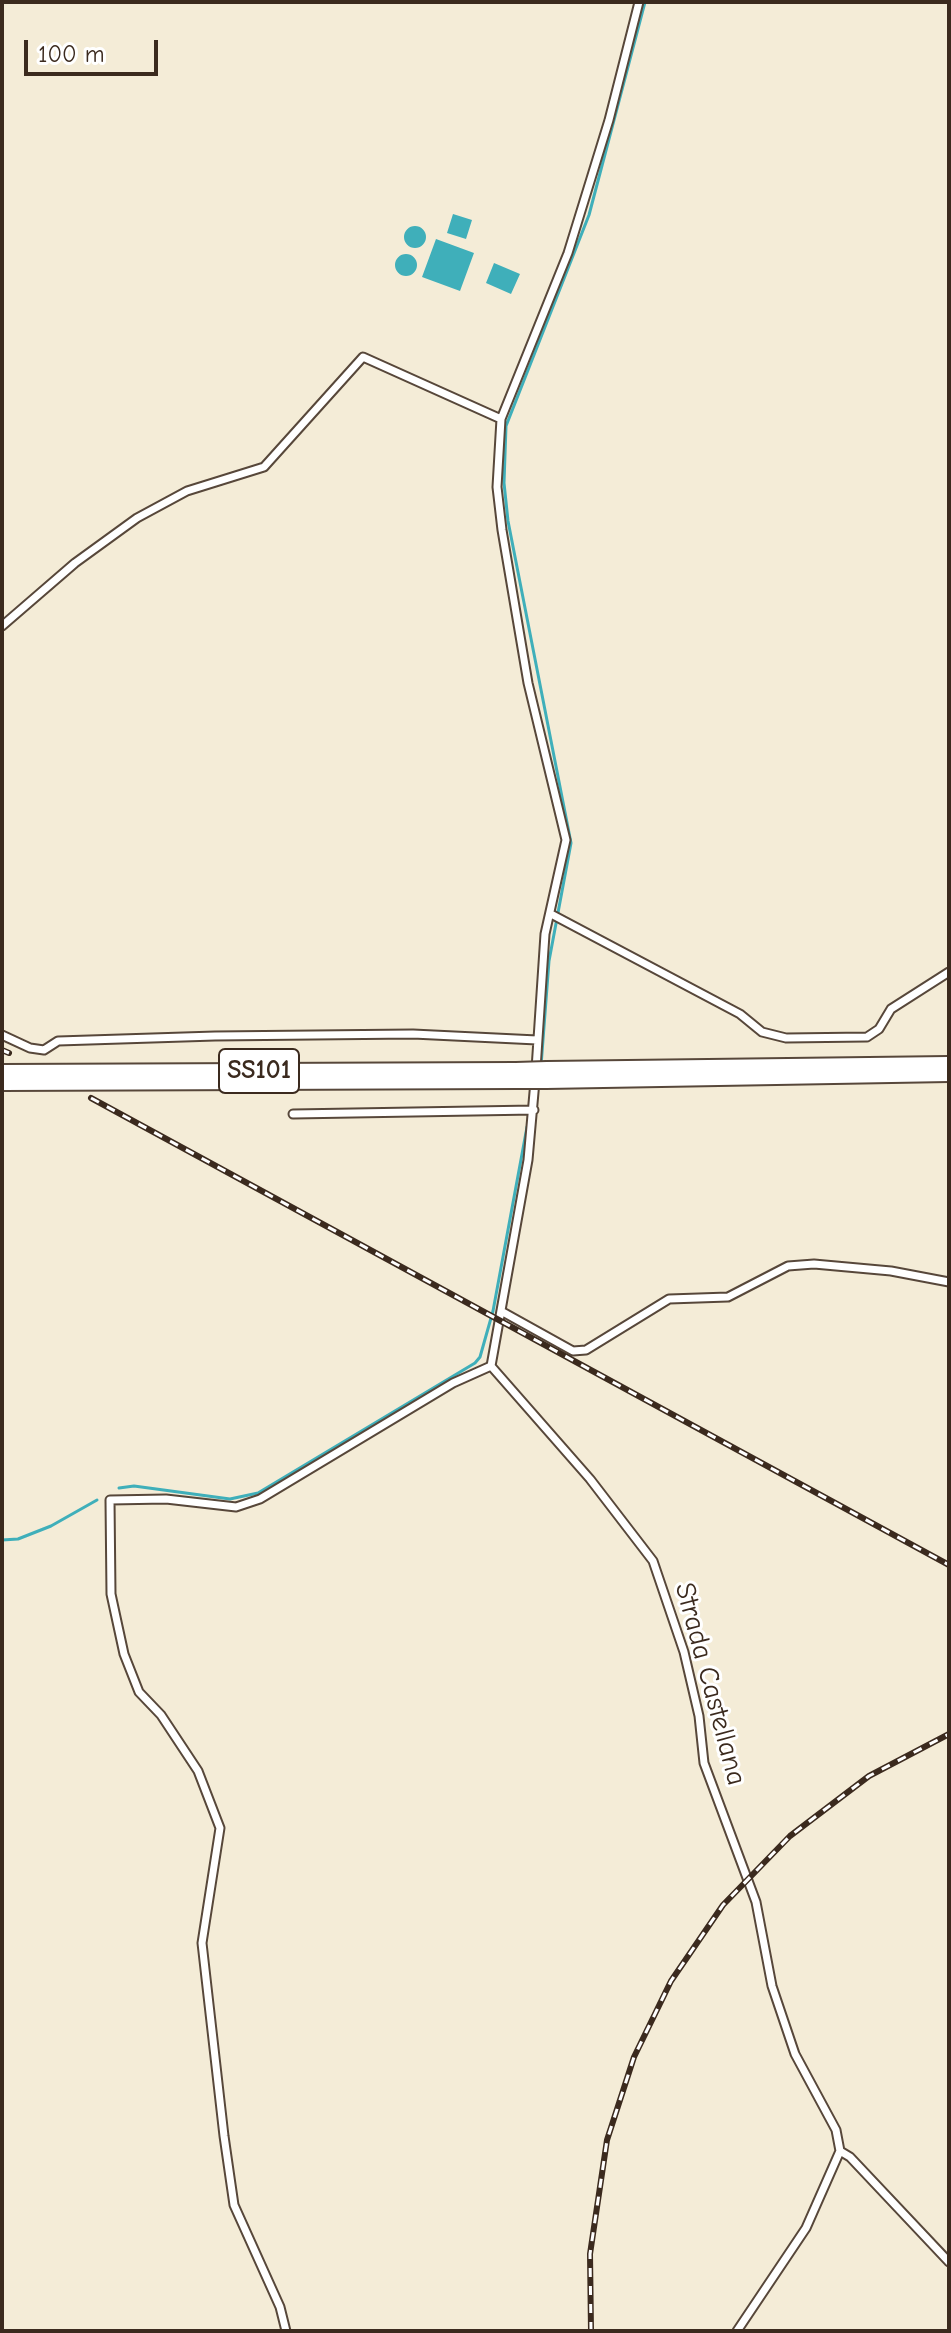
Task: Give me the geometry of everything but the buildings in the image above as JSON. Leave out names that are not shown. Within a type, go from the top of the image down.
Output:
[{"type":"highway","name":"SS101","points":[[547,1075],[949,1064]]},
{"type":"highway","name":"SS101","points":[[2,1072],[949,1074]]},
{"type":"highway","name":"SS101","points":[[2,1083],[515,1075]]},
{"type":"street","points":[[286,2331],[280,2307],[234,2205],[224,2136],[202,1943],[220,1828],[198,1771],[161,1715],[139,1692],[124,1654],[111,1594],[110,1500],[166,1499],[236,1507],[260,1499],[453,1383],[491,1366],[534,1110],[545,934],[566,840],[528,683],[502,530],[497,487],[501,419],[568,253],[617,93],[639,2]]},
{"type":"street","points":[[2,626],[75,563],[137,518],[187,491],[264,467],[363,357],[501,419]]},
{"type":"street","points":[[551,914],[740,1014],[762,1032],[786,1038],[867,1037],[879,1029],[891,1009],[949,972]]},
{"type":"street","points":[[2,1035],[30,1048],[44,1050],[58,1041],[215,1036],[413,1034],[537,1040]]},
{"type":"street","points":[[293,1114],[534,1110]]},
{"type":"street","points":[[501,1311],[573,1351],[586,1350],[661,1302],[728,1297],[788,1266],[814,1264],[891,1271],[949,1282]]},
{"type":"street","name":"Strada Castellana","points":[[491,1366],[600,1491],[653,1561],[684,1652],[699,1716],[704,1763],[756,1902],[772,1986],[795,2054],[836,2130],[840,2151]]},
{"type":"street","points":[[737,2331],[806,2228],[840,2151],[850,2157],[949,2262]]},
{"type":"water","points":[[453,214],[472,220],[466,239],[447,233]]},
{"type":"water","points":[[411,226],[419,226],[426,237],[419,248],[411,248],[404,241],[404,233]]},
{"type":"water","points":[[436,239],[474,253],[460,291],[422,277]]},
{"type":"water","points":[[402,254],[410,254],[417,265],[410,276],[402,276],[395,269],[395,261]]},
{"type":"water","points":[[494,263],[520,274],[511,294],[486,283]]},
{"type":"waterway","points":[[541,1066],[549,961],[571,843],[508,521],[504,483],[506,426],[589,215],[645,2]]},
{"type":"waterway","points":[[119,1488],[134,1486],[230,1499],[258,1493],[475,1363],[480,1357],[493,1311],[527,1127]]},
{"type":"waterway","points":[[2,1540],[18,1539],[51,1526],[97,1500]]},
{"type":"railway","points":[[2,1050],[9,1053]]},
{"type":"railway","points":[[91,1098],[949,1565]]},
{"type":"railway","points":[[591,2331],[590,2254],[607,2140],[634,2057],[671,1981],[723,1905],[790,1836],[869,1776],[949,1734]]}]
